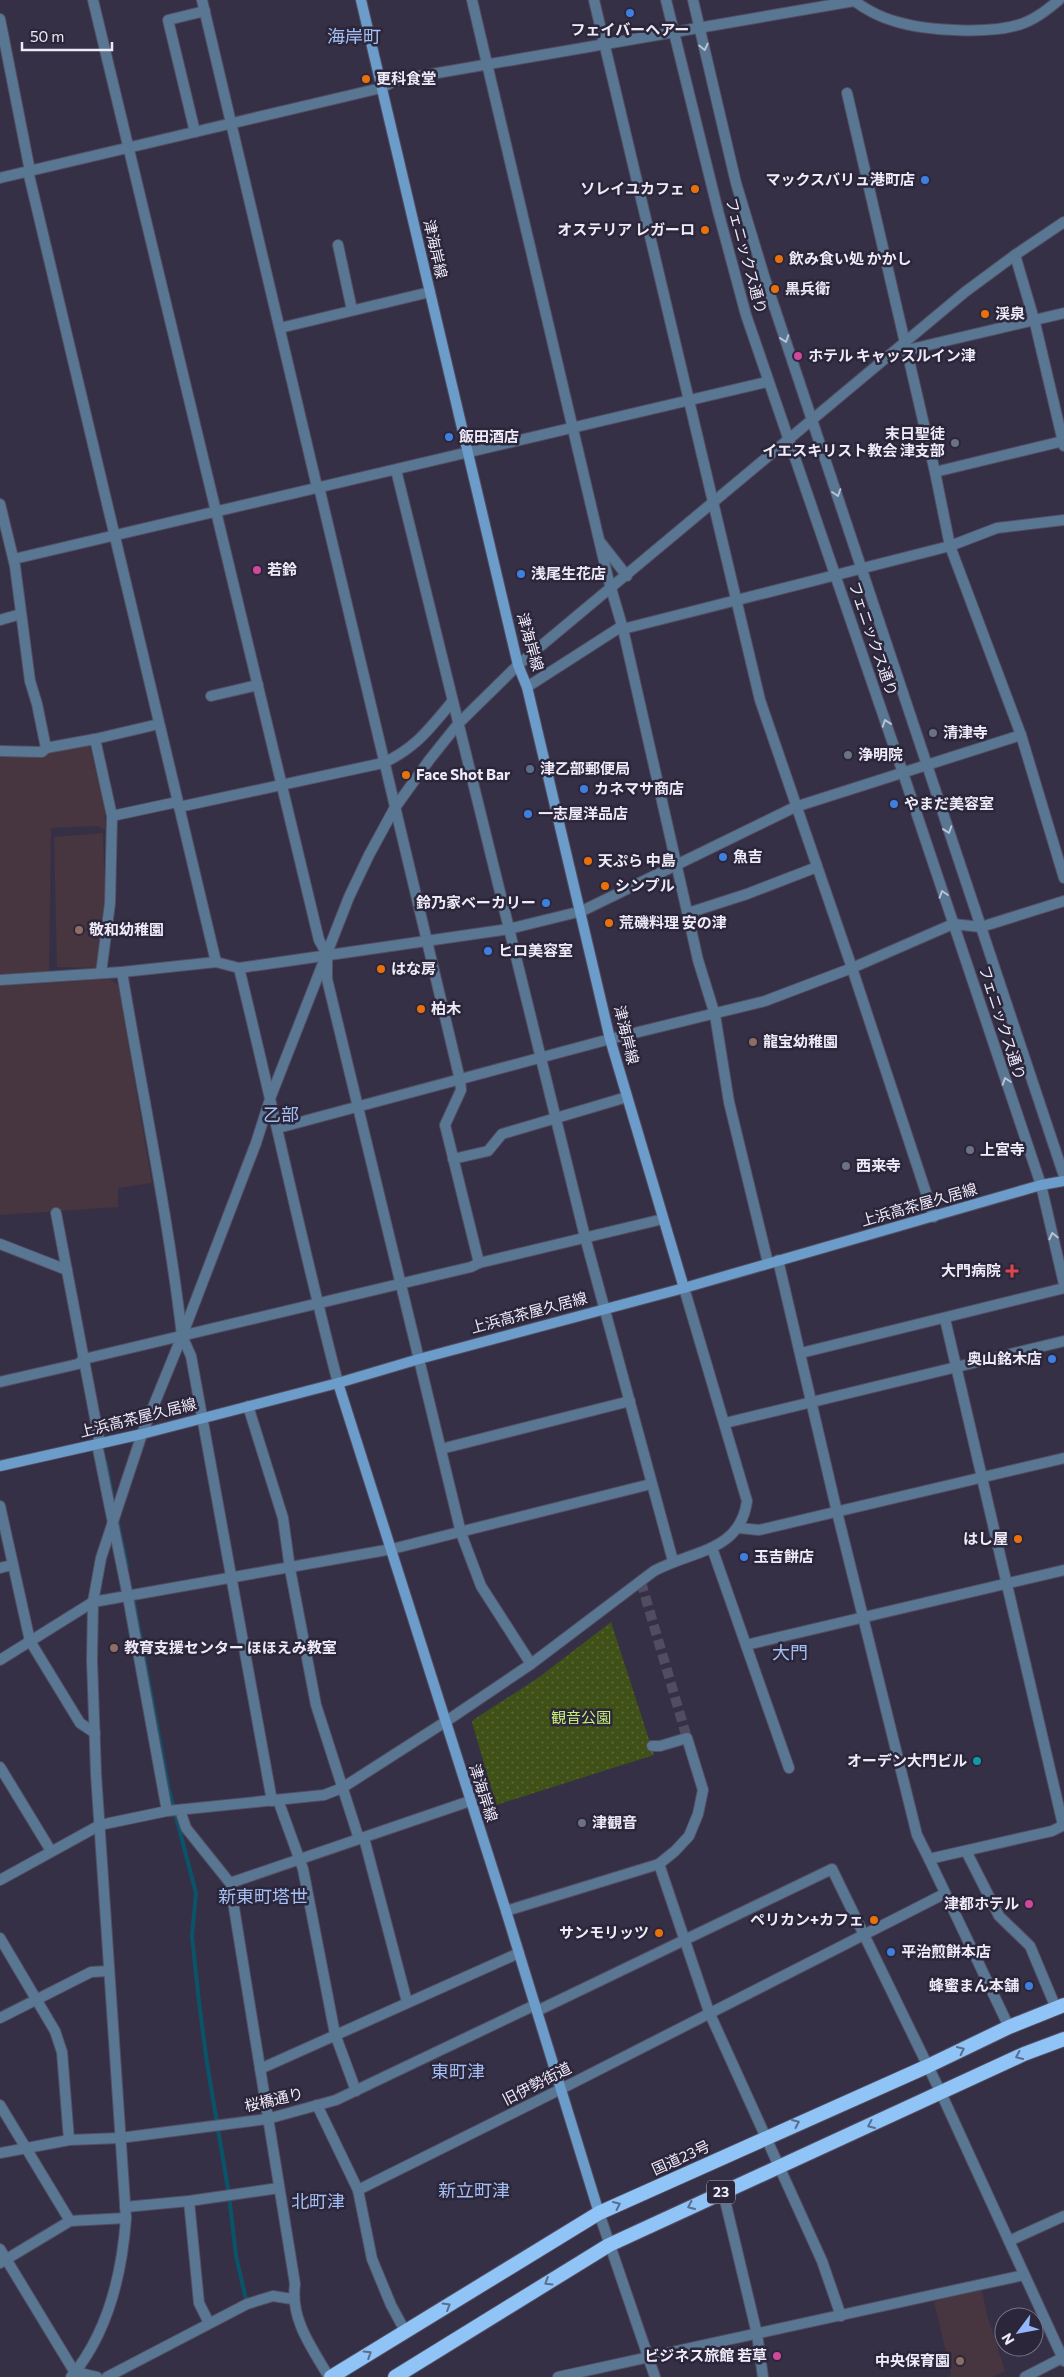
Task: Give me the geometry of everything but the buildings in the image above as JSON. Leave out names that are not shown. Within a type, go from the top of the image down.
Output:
[{"type":"highway","name":"国道23号","points":[[330,2377],[598,2213],[928,2066],[1009,2027],[1060,2006]]},
{"type":"highway","name":"23","points":[[395,2377],[609,2245],[1024,2054],[1064,2038]]},
{"type":"main road","name":"津海岸線","points":[[361,0],[518,665],[527,687],[582,911],[610,1039],[684,1288]]},
{"type":"main road","name":"上浜高茶屋久居線","points":[[0,1466],[142,1434],[338,1383],[419,1358],[684,1288],[1041,1185],[1064,1181]]},
{"type":"main road","name":"津海岸線","points":[[338,1383],[506,1911],[598,2213]]},
{"type":"street","points":[[93,0],[319,940],[327,954],[327,978],[461,1532],[481,1586],[531,1664]]},
{"type":"street","points":[[202,0],[460,1080],[461,1090],[445,1126],[479,1263]]},
{"type":"street","points":[[472,0],[608,578],[622,627],[678,865],[698,960],[715,1015],[729,1102],[768,1263]]},
{"type":"street","points":[[594,0],[760,700],[795,807],[852,968],[934,1217]]},
{"type":"street","name":"フェニックス通り","points":[[666,0],[718,211],[746,315],[904,773],[1041,1185],[1064,1284]]},
{"type":"street","name":"フェニックス通り","points":[[693,0],[736,183],[765,279],[1064,1176]]},
{"type":"street","points":[[0,178],[382,88],[397,80],[700,29],[853,0],[878,15],[895,22],[977,31],[1005,28],[1024,23],[1040,15],[1059,0]]},
{"type":"street","points":[[195,132],[168,20],[205,11]]},
{"type":"street","points":[[0,19],[29,171],[216,962]]},
{"type":"street","points":[[847,93],[935,472],[950,546],[1021,735],[1064,878]]},
{"type":"street","points":[[75,2375],[92,2346],[106,2316],[123,2250],[126,2218],[100,1825],[92,1660],[93,1602],[101,1558],[142,1434],[182,1336],[256,1143],[271,1096],[349,897],[394,809],[430,759],[458,724],[518,665],[813,420],[905,347],[965,292],[1064,222]]},
{"type":"street","points":[[338,245],[352,310]]},
{"type":"street","points":[[935,472],[1063,444],[1015,255]]},
{"type":"street","points":[[280,328],[430,292]]},
{"type":"street","points":[[905,347],[1064,313]]},
{"type":"street","points":[[14,559],[115,537],[318,487],[768,382]]},
{"type":"street","points":[[396,470],[585,1237],[673,1561]]},
{"type":"street","points":[[0,504],[14,559],[30,681],[46,748]]},
{"type":"street","points":[[527,687],[622,627],[736,602],[950,546],[997,528],[1064,520]]},
{"type":"street","points":[[600,542],[627,576]]},
{"type":"street","points":[[0,620],[21,614]]},
{"type":"street","points":[[211,696],[258,685]]},
{"type":"street","points":[[112,816],[282,785],[383,763],[417,743],[452,702]]},
{"type":"street","points":[[0,751],[42,752],[46,748],[159,724]]},
{"type":"street","points":[[0,980],[122,972],[216,962],[239,968],[509,929],[582,911],[795,807],[1021,735]]},
{"type":"street","points":[[95,739],[112,816],[110,902],[101,973]]},
{"type":"street","points":[[688,913],[747,894],[817,867]]},
{"type":"street","points":[[278,1128],[610,1039],[715,1015],[766,1001],[852,968],[954,924],[981,927],[1064,901]]},
{"type":"street","points":[[239,968],[271,1096],[317,1303],[338,1383]]},
{"type":"street","points":[[122,972],[143,1102],[159,1182],[182,1336],[191,1356],[230,1579],[275,1800],[299,1859],[335,2034],[356,2090]]},
{"type":"street","points":[[453,1159],[488,1151],[502,1134],[627,1097]]},
{"type":"street","points":[[56,1213],[113,1521],[132,1596],[168,1811]]},
{"type":"street","points":[[0,1382],[663,1219]]},
{"type":"street","points":[[0,1244],[67,1270]]},
{"type":"street","points":[[778,1260],[837,1512],[917,1835],[1009,2027]]},
{"type":"street","points":[[0,1880],[100,1825],[168,1811],[324,1795],[342,1788],[531,1664],[654,1571],[673,1561],[712,1548],[729,1539],[739,1528],[745,1515],[747,1501],[684,1288]]},
{"type":"street","points":[[801,1353],[945,1319],[1064,1288]]},
{"type":"street","points":[[929,1859],[1052,1831],[1063,1825],[945,1319]]},
{"type":"street","points":[[725,1423],[1064,1341]]},
{"type":"street","points":[[441,1449],[630,1401]]},
{"type":"street","points":[[248,1406],[283,1518],[290,1569],[316,1705],[342,1788],[362,1839],[407,2002]]},
{"type":"street","points":[[739,1528],[759,1530],[1064,1458]]},
{"type":"street","points":[[0,1660],[93,1602],[290,1569],[392,1549],[651,1484]]},
{"type":"street","points":[[0,1506],[30,1641],[80,1723],[95,1733]]},
{"type":"street","points":[[712,1548],[789,1768]]},
{"type":"street","points":[[0,1568],[12,1565]]},
{"type":"street","points":[[746,1645],[1064,1570]]},
{"type":"street","points":[[506,1911],[659,1864],[689,1836],[707,1789],[687,1738],[660,1746],[652,1746]]},
{"type":"street","points":[[0,1767],[51,1852]]},
{"type":"street","points":[[230,1883],[470,1801]]},
{"type":"street","points":[[180,1810],[186,1828],[230,1883],[294,2284],[292,2299],[299,2325],[330,2377]]},
{"type":"street","points":[[966,1851],[999,1916],[1030,1946],[1060,2006]]},
{"type":"street","points":[[659,1864],[709,2012],[822,2261],[841,2316]]},
{"type":"street","name":"桜橋通り","points":[[0,2153],[69,2140],[120,2138],[267,2118],[336,2100],[685,1940],[832,1870],[863,1934]]},
{"type":"street","name":"旧伊勢街道","points":[[358,2190],[944,1894]]},
{"type":"street","points":[[863,1934],[941,2093],[1064,2358],[1025,2377]]},
{"type":"street","points":[[0,1938],[55,2031],[62,2052],[69,2140]]},
{"type":"street","points":[[260,2069],[519,1953]]},
{"type":"street","points":[[0,2018],[91,1972],[109,1971]]},
{"type":"street","points":[[0,2105],[70,2221]]},
{"type":"street","points":[[317,2105],[358,2190],[372,2259],[391,2305],[405,2331]]},
{"type":"street","points":[[125,2207],[189,2201],[279,2188]]},
{"type":"street","points":[[723,2192],[757,2334],[763,2377]]},
{"type":"street","points":[[189,2201],[199,2303],[209,2323]]},
{"type":"street","points":[[598,2213],[655,2377]]},
{"type":"street","points":[[1009,2241],[1064,2216]]},
{"type":"street","points":[[3,2261],[70,2221],[126,2218]]},
{"type":"street","points":[[0,2249],[3,2261],[75,2375]]},
{"type":"street","points":[[558,2377],[572,2376],[1024,2275]]},
{"type":"street","points":[[107,2377],[247,2304],[272,2296],[292,2299]]},
{"type":"street","points":[[75,2375],[97,2377]]},
{"type":"shaded area","points":[[87,745],[90,747],[105,810],[105,830],[97,826],[51,828],[49,971],[0,974],[0,756],[42,756]]},
{"type":"shaded area","name":"敬和幼稚園","points":[[103,833],[105,894],[96,968],[57,967],[54,837]]},
{"type":"shaded area","points":[[110,979],[118,985],[152,1183],[118,1188],[118,1207],[0,1215],[0,986]]},
{"type":"shaded area","points":[[982,2290],[994,2337],[994,2357],[1000,2357],[1005,2371],[993,2377],[948,2377],[951,2374],[934,2301]]},
{"type":"green space","name":"観音公園","points":[[611,1622],[654,1755],[496,1805],[473,1720],[538,1678]]},
{"type":"waterway","points":[[106,1462],[112,1495]]},
{"type":"waterway","points":[[117,1519],[127,1566]]},
{"type":"waterway","points":[[133,1597],[169,1790],[196,1893],[192,1936],[199,2002],[229,2195],[236,2256],[247,2304]]},
{"type":"tunnel","points":[[641,1582],[687,1738]]},
{"type":"place","name":"フェイバーヘアー","points":[[630,13]]},
{"type":"place","name":"更科食堂","points":[[366,79]]},
{"type":"place","name":"マックスバリュ港町店","points":[[925,180]]},
{"type":"place","name":"ソレイユカフェ","points":[[695,189]]},
{"type":"place","name":"オステリア レガーロ","points":[[705,230]]},
{"type":"place","name":"飲み食い処 かかし","points":[[779,259]]},
{"type":"place","name":"黒兵衛","points":[[775,289]]},
{"type":"place","name":"渓泉","points":[[985,314]]},
{"type":"place","name":"ホテル キャッスルイン津","points":[[798,356]]},
{"type":"place","name":"飯田酒店","points":[[449,437]]},
{"type":"place","name":"末日聖徒 イエスキリスト教会 津支部","points":[[955,443]]},
{"type":"place","name":"若鈴","points":[[257,570]]},
{"type":"place","name":"浅尾生花店","points":[[521,574]]},
{"type":"place","name":"清津寺","points":[[933,733]]},
{"type":"place","name":"浄明院","points":[[848,755]]},
{"type":"place","name":"津乙部郵便局","points":[[530,769]]},
{"type":"place","name":"Face Shot Bar","points":[[406,775]]},
{"type":"place","name":"カネマサ商店","points":[[584,789]]},
{"type":"place","name":"やまだ美容室","points":[[894,804]]},
{"type":"place","name":"一志屋洋品店","points":[[528,814]]},
{"type":"place","name":"魚吉","points":[[723,857]]},
{"type":"place","name":"天ぷら 中島","points":[[588,861]]},
{"type":"place","name":"シンプル","points":[[605,886]]},
{"type":"place","name":"鈴乃家ベーカリー","points":[[546,903]]},
{"type":"place","name":"荒磯料理 安の津","points":[[609,923]]},
{"type":"place","name":"敬和幼稚園","points":[[79,930]]},
{"type":"place","name":"ヒロ美容室","points":[[488,951]]},
{"type":"place","name":"はな房","points":[[381,969]]},
{"type":"place","name":"柏木","points":[[421,1009]]},
{"type":"place","name":"龍宝幼稚園","points":[[753,1042]]},
{"type":"place","name":"上宮寺","points":[[970,1150]]},
{"type":"place","name":"西来寺","points":[[846,1166]]},
{"type":"place","name":"大門病院","points":[[1012,1271]]},
{"type":"place","name":"奥山銘木店","points":[[1052,1359]]},
{"type":"place","name":"はし屋","points":[[1018,1539]]},
{"type":"place","name":"玉吉餅店","points":[[744,1557]]},
{"type":"place","name":"教育支援センター ほほえみ教室","points":[[114,1648]]},
{"type":"place","name":"オーデン大門ビル","points":[[977,1761]]},
{"type":"place","name":"津観音","points":[[582,1823]]},
{"type":"place","name":"津都ホテル","points":[[1029,1904]]},
{"type":"place","name":"ペリカン+カフェ","points":[[874,1920]]},
{"type":"place","name":"サンモリッツ","points":[[659,1933]]},
{"type":"place","name":"平治煎餅本店","points":[[891,1952]]},
{"type":"place","name":"蜂蜜まん本舗","points":[[1029,1986]]},
{"type":"place","name":"ビジネス旅館 若草","points":[[777,2356]]},
{"type":"place","name":"中央保育園","points":[[960,2361]]},
{"type":"district","name":"海岸町","points":[[354,37]]},
{"type":"district","name":"乙部","points":[[281,1115]]},
{"type":"district","name":"大門","points":[[790,1653]]},
{"type":"district","name":"新東町塔世","points":[[263,1897]]},
{"type":"district","name":"東町津","points":[[458,2072]]},
{"type":"district","name":"新立町津","points":[[474,2191]]},
{"type":"district","name":"北町津","points":[[318,2202]]}]
